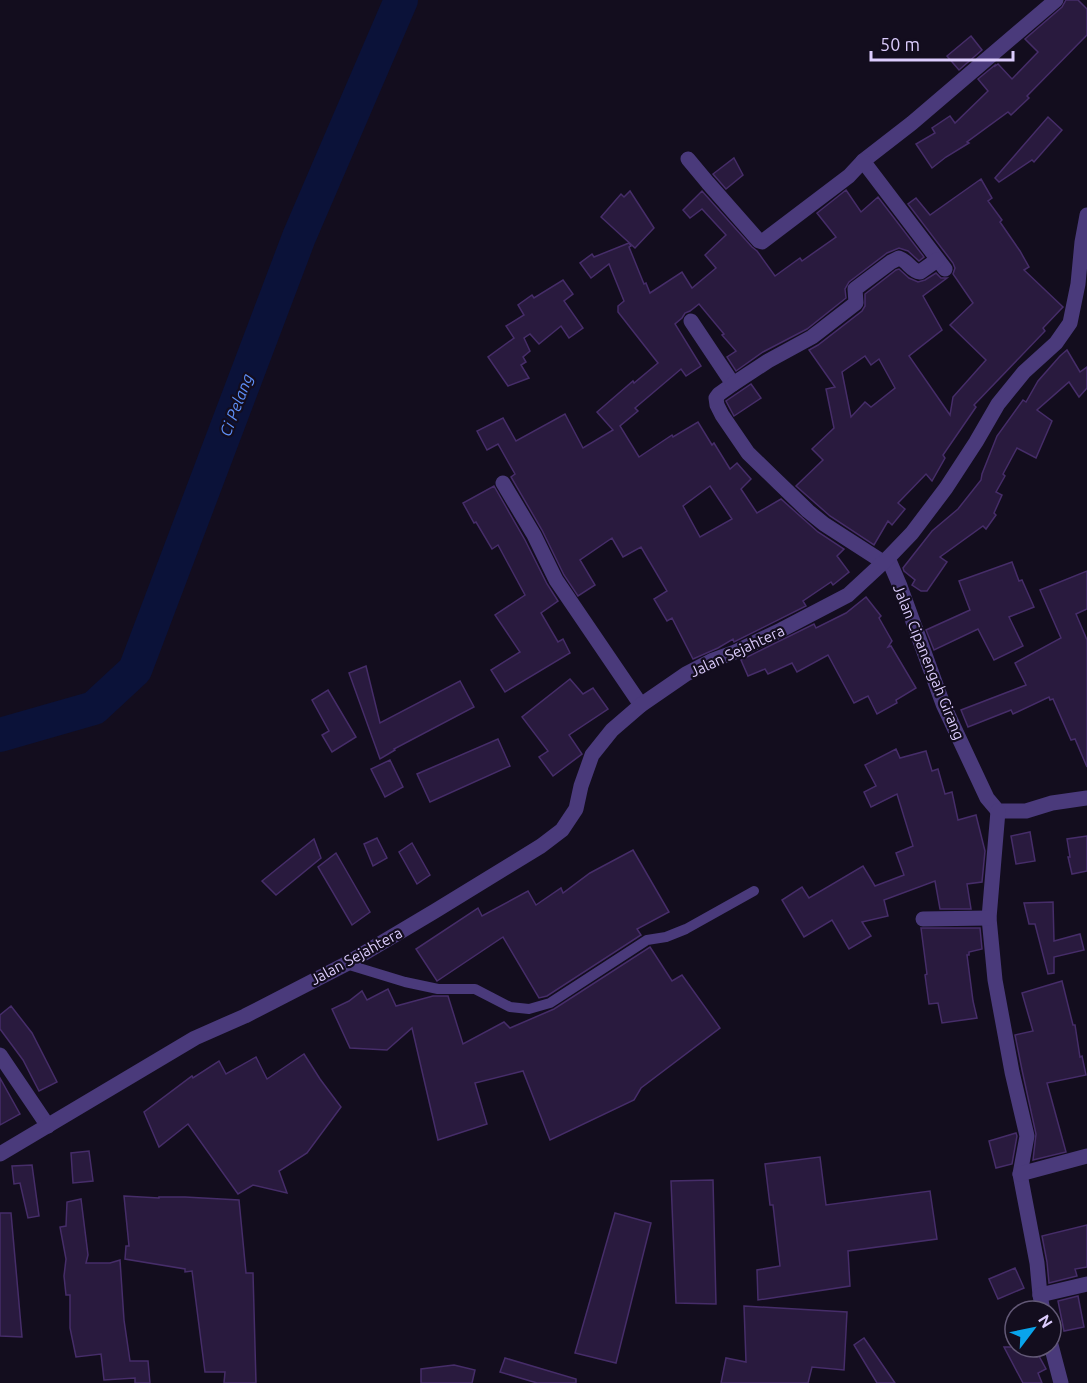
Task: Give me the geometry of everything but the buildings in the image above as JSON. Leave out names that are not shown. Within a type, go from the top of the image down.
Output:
[{"type":"street","points":[[688,159],[762,242],[849,176],[863,161],[912,123],[1056,0]]},
{"type":"street","points":[[863,161],[941,265],[920,272],[903,259],[899,258],[891,262],[855,289],[856,303],[812,337],[733,384],[716,398],[722,415],[748,453],[808,511],[843,538],[885,560]]},
{"type":"street","name":"Jalan Sejahtera","points":[[0,1154],[195,1038],[244,1016],[346,964],[541,846],[562,830],[576,809],[592,754],[612,730],[641,705],[695,669],[782,630],[848,595],[912,533],[946,488],[998,404],[1024,372],[1056,343],[1070,323],[1078,284],[1087,215]]},
{"type":"street","points":[[691,321],[733,384]]},
{"type":"street","points":[[503,483],[534,535],[556,580],[641,705]]},
{"type":"street","name":"Jalan Cipanengah Girang","points":[[885,560],[900,586],[943,704],[987,798],[998,811]]},
{"type":"street","points":[[1041,1299],[1037,1263],[1020,1174],[1027,1136],[1012,1072],[995,980],[989,918],[998,811],[1026,811],[1052,803],[1087,798]]},
{"type":"street","points":[[923,918],[989,918]]},
{"type":"street","points":[[0,1055],[48,1126]]},
{"type":"street","points":[[1020,1174],[1087,1156]]},
{"type":"street","points":[[1040,1295],[1087,1284]]},
{"type":"street","points":[[1055,1359],[1061,1383]]},
{"type":"lane","points":[[346,964],[405,982],[438,988],[475,989],[510,1007],[530,1009],[550,1003],[647,940],[666,937],[687,929],[754,891]]},
{"type":"waterway","name":"Ci Pelang","points":[[0,735],[94,708],[135,670],[299,237],[401,0]]}]
